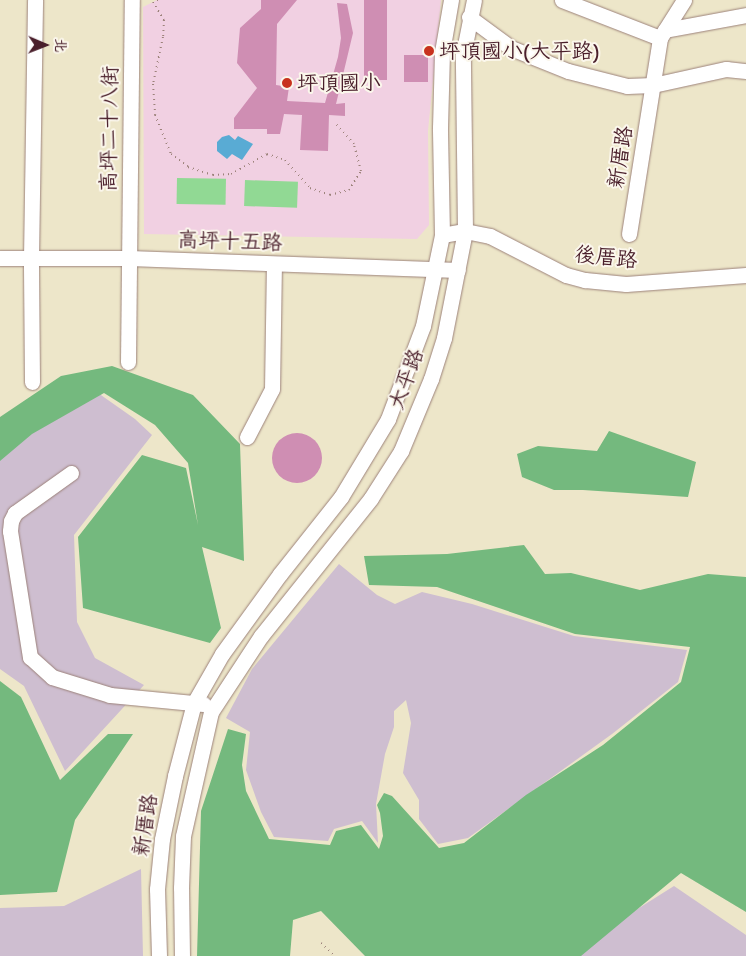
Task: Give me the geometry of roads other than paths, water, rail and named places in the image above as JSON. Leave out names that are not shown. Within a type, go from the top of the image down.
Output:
[{"type":"street","points":[[32,382],[31,258],[35,0]]},
{"type":"street","name":"高坪二十八街","points":[[128,362],[132,0]]},
{"type":"street","name":"大平路","points":[[194,703],[222,654],[280,574],[341,497],[388,419],[423,326],[442,235],[440,128],[442,52],[451,0]]},
{"type":"street","name":"大平路","points":[[213,708],[261,636],[371,498],[401,450],[431,379],[444,338],[465,231],[463,55],[474,0]]},
{"type":"street","points":[[562,0],[663,34],[746,15]]},
{"type":"street","name":"新厝路","points":[[629,234],[663,34],[684,0]]},
{"type":"street","points":[[469,18],[511,48],[568,71],[627,86],[653,85],[726,69],[746,71]]},
{"type":"street","name":"後厝路","points":[[442,235],[465,231],[490,236],[566,275],[585,280],[626,284],[746,275]]},
{"type":"street","name":"高坪十五路","points":[[0,258],[129,258],[434,271],[458,270]]},
{"type":"street","points":[[247,437],[272,389],[274,264]]},
{"type":"street","points":[[71,473],[15,512],[11,521],[10,531],[30,657],[52,677],[110,695],[194,703],[213,708]]},
{"type":"street","name":"新厝路","points":[[159,956],[157,889],[162,839],[175,776],[194,703]]},
{"type":"street","name":"新厝路","points":[[182,956],[181,888],[183,836],[213,708]]},
{"type":"water","points":[[229,135],[235,140],[238,136],[253,144],[242,160],[232,154],[227,159],[217,151],[217,142],[222,137]]},
{"type":"place","name":"坪頂國小(大平路)","points":[[429,51]]},
{"type":"place","name":"坪頂國小","points":[[287,83]]}]
